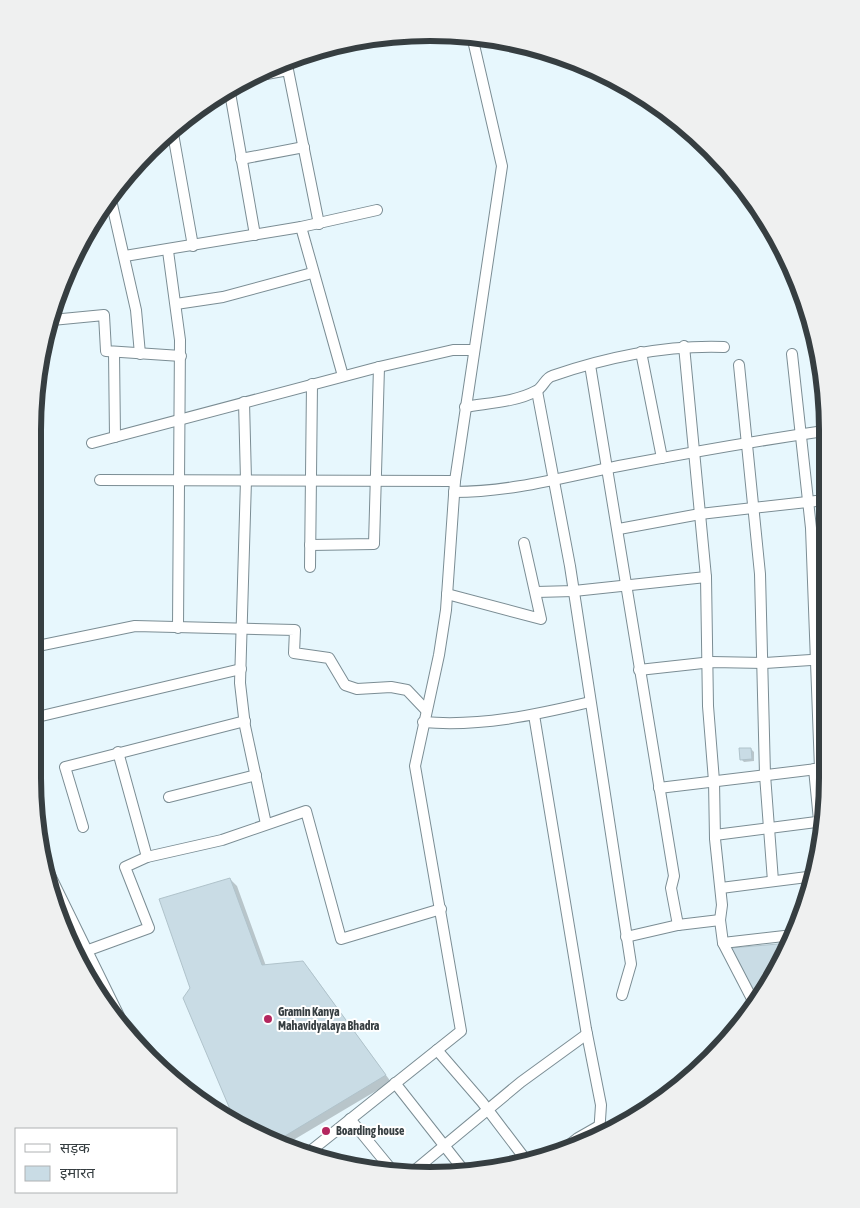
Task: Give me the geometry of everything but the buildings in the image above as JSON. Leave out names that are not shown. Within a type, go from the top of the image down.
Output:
[{"type":"street","points":[[313,1149],[461,1031],[415,766],[439,655],[447,594],[455,482],[473,350],[502,166],[474,44]]},
{"type":"street","points":[[280,72],[288,70],[319,224]]},
{"type":"street","points":[[231,96],[255,235]]},
{"type":"street","points":[[174,138],[193,246]]},
{"type":"street","points":[[242,158],[304,147]]},
{"type":"street","points":[[113,206],[136,310],[140,354]]},
{"type":"street","points":[[125,256],[168,251],[319,224],[377,210]]},
{"type":"street","points":[[301,227],[312,273],[342,376]]},
{"type":"street","points":[[168,251],[181,356],[182,419],[178,628]]},
{"type":"street","points":[[176,304],[223,297],[312,273]]},
{"type":"street","points":[[57,320],[104,315],[106,351],[181,356]]},
{"type":"street","points":[[465,406],[511,398],[537,391],[550,377],[641,352],[684,346],[724,347]]},
{"type":"street","points":[[684,346],[706,577],[708,706],[714,781],[715,835],[722,905],[720,920],[723,942],[751,997]]},
{"type":"street","points":[[92,443],[379,366],[453,350],[473,350]]},
{"type":"street","points":[[114,352],[115,437]]},
{"type":"street","points":[[641,352],[662,458]]},
{"type":"street","points":[[792,354],[809,502],[819,633]]},
{"type":"street","points":[[590,365],[619,529],[639,670],[674,876],[671,888],[678,925]]},
{"type":"street","points":[[739,365],[760,574],[765,775],[773,881]]},
{"type":"street","points":[[310,545],[374,544],[379,366]]},
{"type":"street","points":[[310,567],[312,384]]},
{"type":"street","points":[[537,391],[555,479],[574,591],[631,964],[622,995]]},
{"type":"street","points":[[244,402],[246,480],[240,669],[245,721],[266,824]]},
{"type":"street","points":[[454,492],[490,492],[523,487],[555,479],[746,442],[819,432]]},
{"type":"street","points":[[100,480],[455,482]]},
{"type":"street","points":[[619,529],[700,514],[819,501]]},
{"type":"street","points":[[447,594],[541,619],[524,543]]},
{"type":"street","points":[[536,592],[574,591],[706,577]]},
{"type":"street","points":[[41,645],[135,626],[295,630],[294,653],[328,658],[345,685],[357,690],[391,687],[407,690],[426,710]]},
{"type":"street","points":[[639,670],[707,662],[762,663],[819,659]]},
{"type":"street","points":[[41,716],[240,669]]},
{"type":"street","points":[[423,722],[452,725],[534,715],[590,702]]},
{"type":"street","points":[[534,715],[587,1034],[602,1105],[599,1128]]},
{"type":"street","points":[[83,827],[65,767],[245,721]]},
{"type":"street","points":[[118,752],[147,857]]},
{"type":"street","points":[[659,788],[819,769]]},
{"type":"street","points":[[168,797],[256,776]]},
{"type":"street","points":[[83,951],[149,928],[125,867],[147,857],[222,840],[306,811],[341,939],[440,909]]},
{"type":"street","points":[[715,835],[768,826],[816,821]]},
{"type":"street","points":[[720,888],[806,877]]},
{"type":"street","points":[[61,901],[83,951],[105,991]]},
{"type":"street","points":[[626,937],[678,925],[720,920]]},
{"type":"street","points":[[723,942],[785,936]]},
{"type":"street","points":[[419,1167],[521,1082],[587,1034]]},
{"type":"street","points":[[437,1050],[488,1110],[523,1156]]},
{"type":"street","points":[[395,1083],[461,1165]]},
{"type":"street","points":[[350,1119],[387,1164]]},
{"type":"place","name":"Gramin Kanya Mahavidyalaya Bhadra","points":[[268,1019]]},
{"type":"place","name":"Boarding house","points":[[326,1131]]}]
